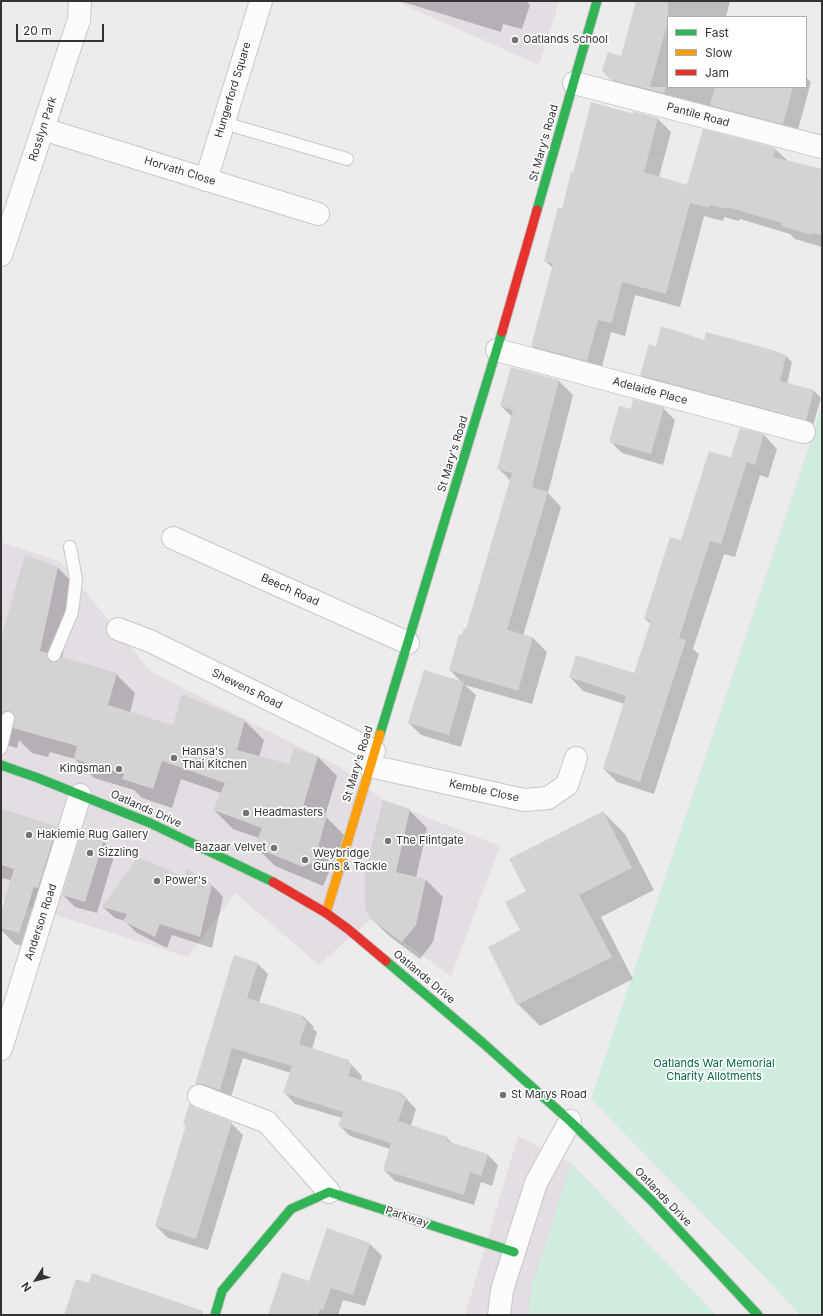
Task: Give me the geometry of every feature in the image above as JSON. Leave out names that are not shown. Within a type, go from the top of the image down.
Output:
[{"type":"street","name":"Rosslyn Park","points":[[1,255],[79,20],[80,1]]},
{"type":"street","name":"Hungerford Square","points":[[206,180],[261,1]]},
{"type":"street","name":"St Mary's Road","points":[[326,912],[497,350],[597,1]]},
{"type":"street","name":"Pantile Road","points":[[574,83],[822,147]]},
{"type":"street","name":"Horvath Close","points":[[43,129],[318,214]]},
{"type":"street","name":"Adelaide Place","points":[[497,350],[804,432]]},
{"type":"street","name":"Beech Road","points":[[173,538],[408,643]]},
{"type":"street","name":"Shewens Road","points":[[118,629],[150,641],[372,758]]},
{"type":"street","name":"Kemble Close","points":[[372,758],[524,800],[548,798],[566,785],[576,758]]},
{"type":"street","name":"Oatlands Drive","points":[[1,765],[38,778],[150,823],[282,887],[326,912],[471,1032],[570,1121],[652,1201],[758,1315]]},
{"type":"street","name":"Anderson Road","points":[[1,1049],[6,1014],[80,795]]},
{"type":"street","points":[[199,1096],[267,1122],[329,1192],[292,1208],[222,1292],[215,1315]]},
{"type":"street","points":[[499,1315],[502,1290],[536,1183],[570,1121]]},
{"type":"street","name":"Parkway","points":[[329,1192],[514,1252]]},
{"type":"lane","points":[[224,123],[347,159]]},
{"type":"lane","points":[[54,655],[72,612],[76,580],[70,547]]},
{"type":"lane","points":[[1,748],[8,718]]},
{"type":"shaded area","name":"Oatlands School","points":[[395,1],[558,1],[539,65]]},
{"type":"shaded area","points":[[1,542],[61,562],[151,672],[340,767],[383,800],[500,846],[451,976],[371,919],[319,965],[235,893],[188,957],[1,898]]},
{"type":"shaded area","points":[[518,1136],[571,1163],[716,1315],[465,1315]]},
{"type":"green space","name":"Oatlands War Memorial Charity Allotments","points":[[822,405],[822,1315],[800,1315],[591,1099]]},
{"type":"green space","points":[[571,1163],[716,1315],[528,1315],[532,1286]]},
{"type":"building","points":[[636,1],[668,1],[667,25],[650,87],[666,87],[664,93],[609,79],[602,70],[608,52],[621,56]]},
{"type":"building","points":[[715,88],[793,88],[783,124],[710,105]]},
{"type":"building","points":[[591,102],[634,114],[632,111],[658,118],[644,172],[687,185],[703,129],[776,148],[773,157],[822,169],[822,235],[813,233],[812,235],[781,226],[782,223],[727,207],[726,209],[710,205],[709,208],[690,203],[666,294],[622,282],[612,323],[598,320],[587,361],[531,346],[553,264],[544,261],[558,207],[562,209],[571,172],[573,173]]},
{"type":"building","points":[[661,326],[704,340],[706,332],[773,350],[786,355],[780,381],[814,390],[806,420],[640,375],[649,344],[656,346]]},
{"type":"building","points":[[511,367],[559,380],[532,487],[548,492],[507,630],[533,637],[518,691],[449,670],[459,634],[462,635],[464,628],[466,629],[512,473],[497,469],[513,410],[500,406]]},
{"type":"building","points":[[633,399],[664,407],[651,454],[609,442],[619,406],[631,409]]},
{"type":"building","points":[[740,428],[764,434],[755,465],[747,462],[721,544],[710,541],[679,638],[686,640],[640,782],[603,769],[626,696],[569,677],[576,655],[634,673],[651,621],[644,619],[670,537],[681,540],[709,451],[743,461],[731,457]]},
{"type":"building","points":[[25,555],[58,567],[40,651],[47,653],[48,659],[51,662],[58,661],[61,657],[117,673],[108,705],[173,725],[182,694],[245,720],[237,750],[289,764],[294,748],[318,756],[303,807],[327,815],[314,862],[303,867],[254,847],[262,828],[213,810],[225,783],[162,761],[153,789],[122,779],[124,774],[74,759],[77,746],[13,728],[15,716],[10,711],[5,711],[1,716],[1,639]]},
{"type":"building","points":[[424,670],[464,682],[449,735],[408,723]]},
{"type":"building","name":"The Flintgate","points":[[383,800],[410,809],[396,872],[426,879],[416,925],[402,942],[371,919],[365,910],[365,874]]},
{"type":"building","points":[[1,809],[57,826],[38,888],[34,887],[19,933],[1,928],[1,912],[14,869],[1,865]]},
{"type":"building","points":[[603,811],[632,868],[579,895],[612,957],[517,1005],[488,947],[520,930],[505,902],[526,891],[509,859]]},
{"type":"building","points":[[81,833],[104,840],[85,902],[62,895]]},
{"type":"building","points":[[138,857],[184,877],[186,868],[212,884],[200,937],[160,924],[155,937],[123,921],[127,914],[102,907]]},
{"type":"building","points":[[234,955],[258,963],[247,998],[304,1016],[302,1019],[307,1021],[299,1044],[349,1060],[348,1063],[352,1065],[348,1076],[403,1093],[402,1097],[406,1098],[398,1121],[448,1137],[447,1141],[488,1154],[481,1176],[470,1172],[464,1195],[383,1170],[391,1143],[338,1126],[343,1112],[283,1093],[292,1066],[232,1048],[220,1090],[203,1084],[195,1084]]},
{"type":"building","points":[[189,1104],[195,1108],[232,1122],[196,1239],[155,1226],[186,1125],[183,1124]]},
{"type":"building","points":[[327,1228],[370,1243],[353,1295],[331,1288],[323,1310],[320,1309],[318,1315],[268,1315],[282,1272],[309,1281]]},
{"type":"building","points":[[92,1273],[203,1311],[203,1315],[64,1315],[76,1279],[89,1283]]},
{"type":"traffic: fast","points":[[537,210],[597,1]]},
{"type":"traffic: fast","points":[[380,734],[502,332]]},
{"type":"traffic: fast","points":[[1,765],[38,778],[150,823],[273,882]]},
{"type":"traffic: fast","points":[[386,961],[483,1043],[570,1121],[652,1201],[758,1315]]},
{"type":"traffic: fast","points":[[215,1315],[222,1291],[291,1209],[329,1192],[514,1252]]},
{"type":"traffic: slow","points":[[326,913],[380,734]]},
{"type":"traffic: jam","points":[[502,332],[537,210]]},
{"type":"traffic: jam","points":[[273,882],[326,913],[348,929],[386,961]]},
{"type":"place","name":"Oatlands School","points":[[515,40]]},
{"type":"place","name":"Hansa's Thai Kitchen","points":[[174,758]]},
{"type":"place","name":"Kingsman","points":[[119,769]]},
{"type":"place","name":"Headmasters","points":[[246,813]]},
{"type":"place","name":"Hakiemie Rug Gallery","points":[[29,835]]},
{"type":"place","name":"The Flintgate","points":[[388,841]]},
{"type":"place","name":"Bazaar Velvet","points":[[274,848]]},
{"type":"place","name":"Sizzling","points":[[90,853]]},
{"type":"place","name":"Weybridge Guns & Tackle","points":[[305,860]]},
{"type":"place","name":"Power's","points":[[157,881]]},
{"type":"place","name":"St Marys Road","points":[[503,1095]]}]
